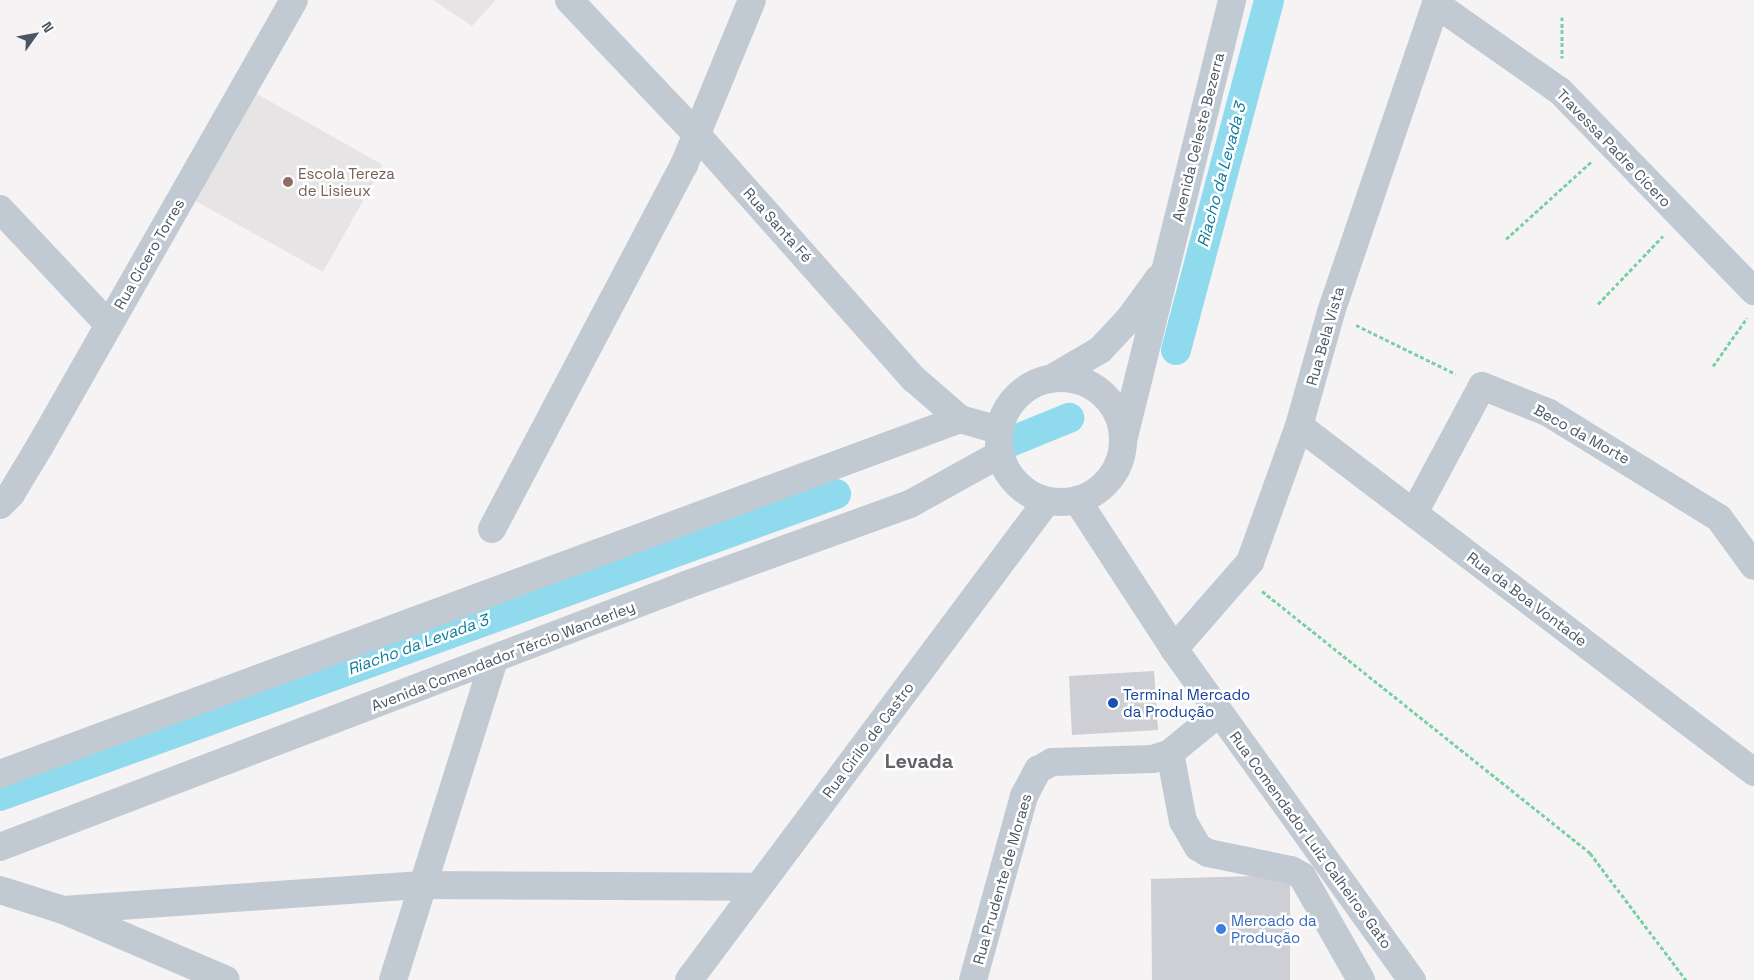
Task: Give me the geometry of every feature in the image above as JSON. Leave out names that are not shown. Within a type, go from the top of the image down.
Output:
[{"type":"street","name":"Rua Cícero Torres","points":[[0,505],[12,494],[294,0]]},
{"type":"street","name":"Rua Santa Fé","points":[[569,0],[697,135],[914,378],[960,419],[1000,442]]},
{"type":"street","points":[[492,529],[697,135],[752,0]]},
{"type":"street","name":"Avenida Celeste Bezerra","points":[[1123,441],[1153,331],[1163,273],[1232,0]]},
{"type":"street","name":"Travessa Padre Cícero","points":[[1436,2],[1560,91],[1612,143],[1681,218],[1751,303]]},
{"type":"street","name":"Rua Bela Vista","points":[[1174,649],[1242,575],[1250,562],[1299,426],[1331,312],[1436,2]]},
{"type":"street","points":[[0,209],[108,324]]},
{"type":"street","name":"Avenida Celeste Bezerra","points":[[1052,378],[1100,350],[1130,318],[1163,273]]},
{"type":"street","points":[[1052,378],[1074,379],[1094,387],[1110,401],[1120,420],[1123,441],[1120,461],[1110,479],[1096,492],[1077,500],[1047,501],[1017,484],[1006,471],[1000,442],[1005,411],[1017,395],[1033,384],[1052,378]]},
{"type":"street","points":[[1414,513],[1482,386]]},
{"type":"street","name":"Beco da Morte","points":[[1482,386],[1549,413],[1719,518],[1754,566]]},
{"type":"street","points":[[0,774],[960,419]]},
{"type":"street","name":"Rua da Boa Vontade","points":[[1299,426],[1754,772]]},
{"type":"street","name":"Avenida Comendador Tércio Wanderley","points":[[0,847],[910,504],[1000,442]]},
{"type":"street","name":"Rua Comendador Luiz Calheiros Gato","points":[[1077,500],[1174,649],[1412,980]]},
{"type":"street","name":"Rua Cirilo de Castro","points":[[689,980],[1047,501]]},
{"type":"street","points":[[393,980],[494,660]]},
{"type":"street","name":"Rua Prudente de Moraes","points":[[974,980],[1024,796],[1038,770],[1052,762],[1153,759],[1170,753],[1219,713]]},
{"type":"street","points":[[1170,753],[1183,821],[1198,847],[1208,853],[1291,870],[1302,876],[1361,980]]},
{"type":"street","points":[[63,910],[422,885],[757,887]]},
{"type":"street","points":[[0,890],[63,910],[226,980]]},
{"type":"path","points":[[1560,91],[1562,16]]},
{"type":"path","points":[[1506,239],[1612,143]]},
{"type":"path","points":[[1598,304],[1681,218]]},
{"type":"path","points":[[1713,366],[1751,303]]},
{"type":"path","points":[[1331,312],[1482,386]]},
{"type":"path","points":[[1242,575],[1590,853],[1686,980]]},
{"type":"shaded area","points":[[433,0],[496,0],[472,26]]},
{"type":"shaded area","name":"Escola Tereza de Lisieux","points":[[252,91],[383,165],[323,272],[192,199]]},
{"type":"building","name":"Terminal Mercado da Produção","points":[[1154,671],[1158,730],[1072,735],[1069,676]]},
{"type":"building","name":"Mercado da Produção","points":[[1290,875],[1290,980],[1152,980],[1151,879]]},
{"type":"waterway","name":"Riacho da Levada 3","points":[[1176,350],[1269,0]]},
{"type":"waterway","name":"Riacho da Levada 3","points":[[1010,442],[1069,418]]},
{"type":"waterway","name":"Riacho da Levada 3","points":[[0,796],[836,494]]},
{"type":"place","name":"Escola Tereza de Lisieux","points":[[288,182]]},
{"type":"place","name":"Terminal Mercado da Produção","points":[[1113,703]]},
{"type":"place","name":"Mercado da Produção","points":[[1221,929]]},
{"type":"district","name":"Levada","points":[[919,761]]}]
